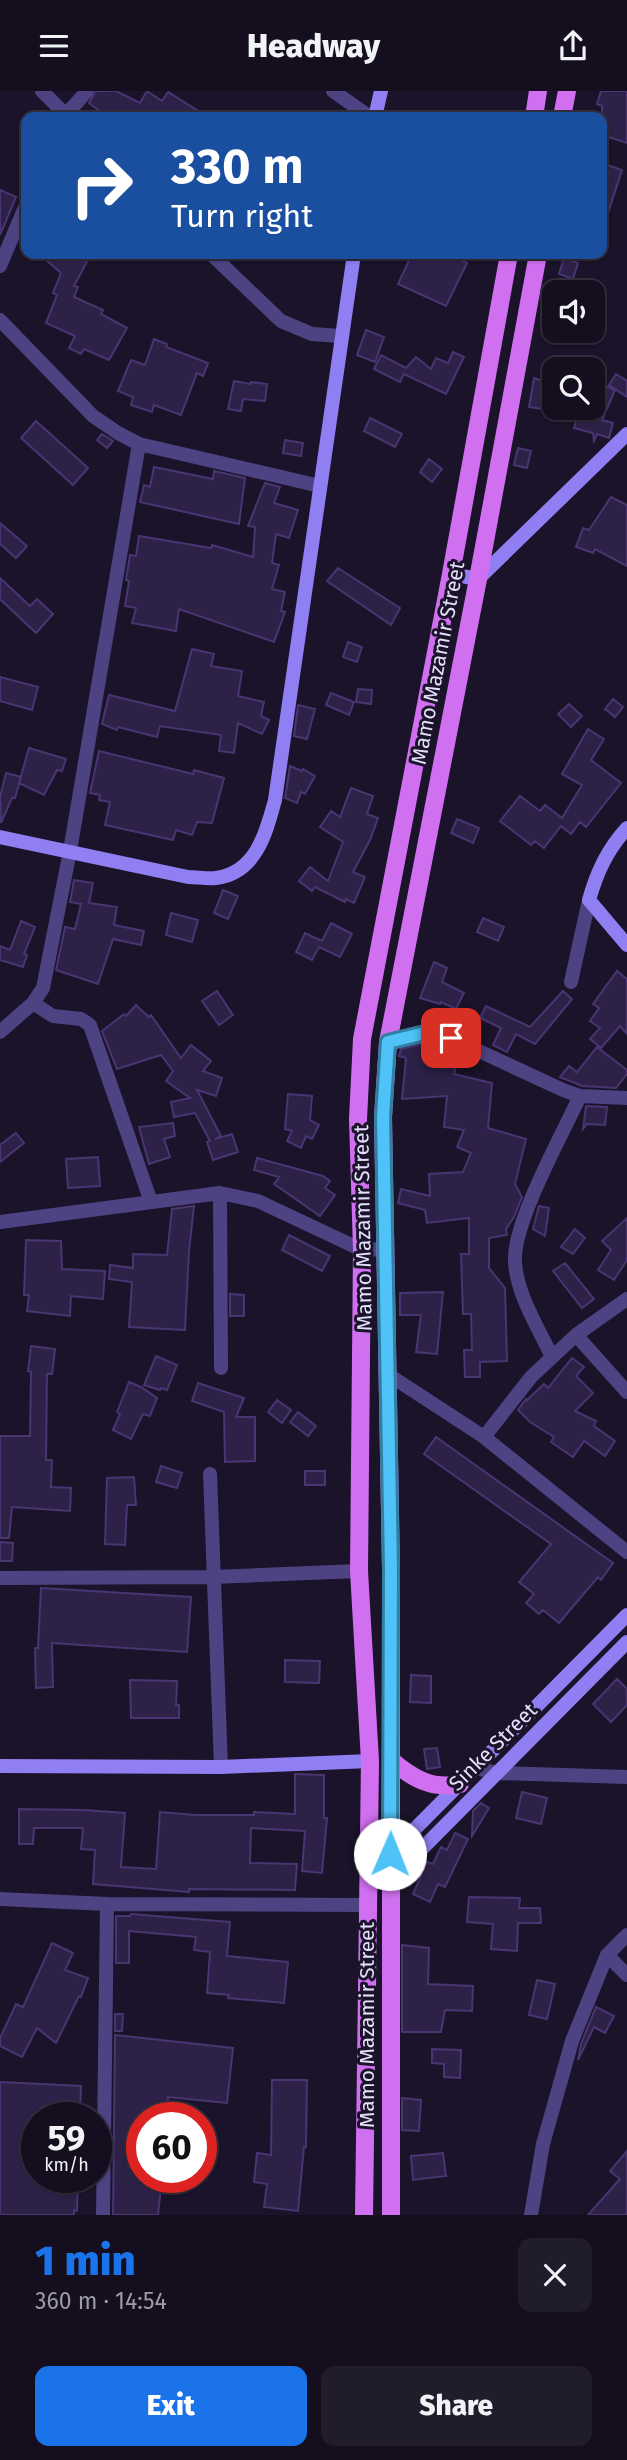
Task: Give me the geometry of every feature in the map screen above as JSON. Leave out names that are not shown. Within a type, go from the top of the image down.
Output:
[{"type":"main road","points":[[535,112],[538,91]]},
{"type":"main road","points":[[563,112],[567,91]]},
{"type":"main road","name":"Mamo Mazamir Street","points":[[364,2215],[370,1761],[359,1571],[362,1250],[358,1119],[362,1039],[508,259]]},
{"type":"main road","name":"Mamo Mazamir Street","points":[[391,2215],[389,1375],[383,1117],[388,1042],[537,259]]},
{"type":"main road","points":[[391,1760],[410,1776],[429,1784],[447,1787],[460,1784]]},
{"type":"street","points":[[42,91],[62,112]]},
{"type":"street","points":[[69,112],[87,91]]},
{"type":"street","points":[[333,91],[365,112]]},
{"type":"street","points":[[375,112],[381,91]]},
{"type":"street","points":[[0,266],[21,217]]},
{"type":"street","points":[[216,259],[281,321],[312,334],[341,336]]},
{"type":"street","points":[[0,837],[188,877],[218,878],[244,867],[264,841],[275,800],[353,259]]},
{"type":"street","points":[[0,320],[93,416],[139,444],[320,486]]},
{"type":"street","points":[[451,574],[478,579],[627,434]]},
{"type":"street","points":[[0,1032],[33,1003],[43,988],[139,444]]},
{"type":"street","points":[[571,982],[596,874],[611,846],[627,828]]},
{"type":"street","points":[[589,900],[627,945]]},
{"type":"street","points":[[33,1003],[53,1016],[81,1019],[90,1025],[150,1202]]},
{"type":"street","points":[[388,1042],[425,1033],[451,1038],[562,1090],[580,1096],[627,1098]]},
{"type":"street","points":[[552,1357],[520,1289],[515,1261],[516,1243],[524,1217],[580,1096]]},
{"type":"street","points":[[220,1193],[221,1368]]},
{"type":"street","points":[[0,1222],[220,1193],[258,1201],[362,1250],[386,1249]]},
{"type":"street","points":[[484,1437],[531,1377],[576,1335],[627,1299]]},
{"type":"street","points":[[576,1335],[627,1392]]},
{"type":"street","points":[[389,1375],[484,1437],[627,1552]]},
{"type":"street","points":[[211,1474],[221,1767]]},
{"type":"street","points":[[0,1578],[214,1577],[359,1571]]},
{"type":"street","name":"Sinke Street","points":[[390,1854],[627,1615]]},
{"type":"street","name":"Sinke Street","points":[[390,1881],[627,1642]]},
{"type":"street","points":[[0,1766],[221,1767],[370,1761]]},
{"type":"street","points":[[476,1768],[497,1773],[627,1777]]},
{"type":"street","points":[[368,1856],[390,1854]]},
{"type":"street","points":[[368,1883],[390,1881]]},
{"type":"street","points":[[0,1899],[107,1903],[367,1905]]},
{"type":"street","points":[[103,2215],[107,1903]]},
{"type":"street","points":[[531,2215],[543,2144],[572,2041],[607,1955],[627,1935]]},
{"type":"street","points":[[607,1955],[627,1975]]},
{"type":"building","points":[[96,91],[116,91],[140,103],[147,91],[162,101],[168,92],[200,112],[101,112],[89,103]]},
{"type":"building","points":[[601,91],[627,91],[627,143],[607,137],[607,112],[602,112],[602,106],[597,104]]},
{"type":"building","points":[[607,165],[622,170],[607,216]]},
{"type":"building","points":[[0,190],[16,197],[0,235]]},
{"type":"building","points":[[45,259],[88,259],[74,286],[78,287],[74,297],[103,310],[101,314],[127,328],[109,360],[84,349],[81,354],[69,348],[75,336],[46,323],[57,295],[53,293],[61,273]]},
{"type":"building","points":[[410,259],[459,259],[467,263],[446,306],[398,284]]},
{"type":"building","points":[[564,259],[578,263],[573,279],[559,274]]},
{"type":"building","points":[[366,330],[384,337],[375,362],[357,355]]},
{"type":"building","points":[[154,339],[167,344],[166,347],[208,363],[203,376],[197,373],[181,415],[154,405],[152,412],[131,405],[133,397],[118,391],[131,360],[145,365]]},
{"type":"building","points":[[453,352],[464,357],[446,394],[404,374],[400,382],[374,369],[381,355],[406,368],[416,357],[431,369],[436,358],[448,363]]},
{"type":"building","points":[[616,374],[627,381],[627,397],[609,385]]},
{"type":"building","points":[[534,378],[542,381],[542,409],[529,407]]},
{"type":"building","points":[[234,381],[267,384],[265,401],[243,399],[241,411],[228,409]]},
{"type":"building","points":[[605,386],[615,390],[605,413]]},
{"type":"building","points":[[370,418],[402,434],[395,447],[364,431]]},
{"type":"building","points":[[576,420],[613,423],[609,438],[597,434],[594,441],[593,433],[574,428]]},
{"type":"building","points":[[36,421],[88,468],[73,485],[21,438]]},
{"type":"building","points":[[102,434],[113,441],[107,448],[97,440]]},
{"type":"building","points":[[285,440],[303,443],[301,456],[283,453]]},
{"type":"building","points":[[518,448],[531,451],[527,468],[514,465]]},
{"type":"building","points":[[429,459],[442,469],[432,482],[420,472]]},
{"type":"building","points":[[154,467],[213,479],[214,471],[245,478],[239,524],[140,502],[144,485],[150,487]]},
{"type":"building","points":[[265,483],[280,487],[274,503],[298,510],[289,538],[276,534],[272,563],[279,565],[272,589],[285,592],[281,611],[285,612],[274,642],[179,609],[176,631],[132,623],[136,608],[125,606],[129,581],[126,580],[130,555],[136,556],[139,536],[211,548],[212,545],[253,557],[255,527],[248,526]]},
{"type":"building","points":[[611,497],[627,505],[627,566],[595,549],[593,553],[576,547],[583,528],[589,530]]},
{"type":"building","points":[[0,523],[27,546],[16,558],[0,544]]},
{"type":"building","points":[[338,568],[400,608],[391,625],[327,581]]},
{"type":"building","points":[[0,578],[30,606],[37,599],[53,614],[36,633],[0,599]]},
{"type":"building","points":[[348,642],[362,647],[357,662],[343,657]]},
{"type":"building","points":[[192,649],[214,654],[211,666],[242,671],[238,696],[264,702],[261,716],[269,720],[262,734],[238,723],[234,753],[219,751],[221,735],[160,726],[157,737],[118,727],[117,730],[102,724],[109,695],[175,711]]},
{"type":"building","points":[[0,677],[38,687],[32,710],[0,701]]},
{"type":"building","points":[[358,689],[372,690],[371,704],[356,702]]},
{"type":"building","points":[[331,693],[354,702],[349,715],[326,705]]},
{"type":"building","points":[[613,699],[623,707],[615,717],[605,709]]},
{"type":"building","points":[[569,704],[582,716],[571,727],[558,714]]},
{"type":"building","points":[[298,705],[315,709],[307,739],[294,736]]},
{"type":"building","points":[[588,729],[604,739],[591,760],[621,783],[586,827],[580,822],[571,834],[561,826],[544,848],[535,841],[531,845],[500,821],[520,796],[540,811],[545,805],[562,818],[582,785],[562,774]]},
{"type":"building","points":[[29,748],[66,759],[62,771],[57,770],[44,795],[19,783]]},
{"type":"building","points":[[99,751],[193,774],[194,770],[224,778],[212,823],[197,822],[192,835],[176,830],[173,840],[105,825],[110,802],[99,800],[100,795],[90,793]]},
{"type":"building","points":[[290,766],[315,776],[305,794],[301,792],[297,803],[285,798]]},
{"type":"building","points":[[6,773],[21,777],[15,798],[12,798],[1,823],[0,797]]},
{"type":"building","points":[[351,788],[373,796],[367,814],[378,818],[353,872],[365,877],[354,903],[346,899],[345,902],[315,887],[312,891],[299,881],[310,867],[328,881],[343,842],[320,827],[331,811],[340,817]]},
{"type":"building","points":[[457,819],[479,828],[473,843],[451,833]]},
{"type":"building","points":[[74,880],[93,883],[89,903],[117,907],[114,925],[144,931],[141,945],[113,939],[98,984],[56,970],[65,927],[75,929],[81,904],[70,902]]},
{"type":"building","points":[[223,890],[238,896],[228,919],[214,913]]},
{"type":"building","points":[[171,913],[198,920],[192,942],[166,935]]},
{"type":"building","points":[[483,918],[504,927],[498,941],[477,932]]},
{"type":"building","points":[[21,921],[35,927],[24,954],[27,955],[23,967],[0,960],[0,946],[10,950]]},
{"type":"building","points":[[331,923],[352,934],[340,957],[319,947],[312,960],[296,952],[305,933],[322,941]]},
{"type":"building","points":[[434,962],[447,968],[442,982],[464,993],[456,1009],[441,1002],[440,1004],[420,998]]},
{"type":"building","points":[[617,971],[627,979],[627,1034],[620,1026],[601,1048],[590,1039],[600,1028],[590,1021],[599,1008],[593,1004]]},
{"type":"building","points":[[217,991],[233,1015],[219,1025],[202,1001]]},
{"type":"building","points":[[563,991],[572,999],[535,1044],[516,1034],[507,1052],[493,1045],[501,1028],[480,1018],[486,1006],[530,1027]]},
{"type":"building","points":[[136,1005],[149,1017],[151,1015],[181,1058],[191,1045],[211,1061],[203,1071],[222,1078],[216,1096],[197,1090],[221,1136],[215,1139],[232,1134],[238,1152],[213,1160],[207,1142],[210,1141],[195,1113],[174,1117],[171,1102],[190,1098],[166,1081],[173,1071],[161,1055],[117,1069],[102,1031],[124,1014],[126,1016]]},
{"type":"building","points":[[425,1043],[460,1053],[454,1074],[492,1083],[488,1128],[526,1139],[515,1184],[522,1197],[506,1229],[507,1235],[489,1238],[489,1268],[505,1288],[507,1361],[480,1362],[480,1377],[465,1377],[464,1350],[472,1350],[471,1314],[463,1314],[461,1254],[469,1254],[469,1218],[427,1223],[425,1210],[398,1203],[401,1189],[430,1196],[429,1174],[463,1172],[471,1153],[457,1147],[464,1130],[444,1127],[447,1096],[402,1099],[406,1058],[399,1056],[401,1049]]},
{"type":"building","points":[[597,1047],[627,1070],[616,1088],[582,1086],[560,1077],[569,1066],[577,1072]]},
{"type":"building","points":[[288,1094],[312,1096],[310,1120],[319,1125],[312,1139],[306,1136],[301,1148],[287,1141],[292,1131],[285,1129]]},
{"type":"building","points":[[586,1106],[607,1107],[605,1125],[587,1124],[583,1129]]},
{"type":"building","points":[[173,1123],[175,1136],[164,1139],[170,1157],[149,1164],[139,1127]]},
{"type":"building","points":[[16,1133],[24,1143],[0,1162],[0,1145]]},
{"type":"building","points":[[98,1157],[100,1186],[68,1188],[66,1159]]},
{"type":"building","points":[[257,1158],[323,1176],[330,1181],[325,1188],[335,1195],[320,1216],[274,1184],[279,1177],[254,1170]]},
{"type":"building","points":[[194,1206],[185,1330],[129,1327],[132,1282],[109,1279],[110,1265],[133,1268],[133,1254],[167,1255],[172,1209]]},
{"type":"building","points":[[539,1206],[549,1208],[545,1236],[533,1229]]},
{"type":"building","points":[[627,1218],[627,1260],[614,1280],[598,1270],[611,1250],[602,1241]]},
{"type":"building","points":[[575,1229],[585,1238],[573,1254],[561,1247]]},
{"type":"building","points":[[289,1235],[330,1256],[322,1271],[282,1250]]},
{"type":"building","points":[[26,1240],[61,1241],[62,1269],[105,1271],[103,1299],[71,1296],[70,1316],[27,1311],[29,1295],[24,1295]]},
{"type":"building","points":[[565,1263],[594,1299],[582,1308],[553,1271]]},
{"type":"building","points":[[443,1292],[437,1354],[416,1352],[421,1315],[400,1315],[400,1293]]},
{"type":"building","points":[[230,1294],[244,1295],[244,1316],[230,1316]]},
{"type":"building","points":[[31,1346],[55,1349],[52,1374],[47,1374],[46,1460],[52,1460],[51,1487],[71,1488],[70,1511],[12,1507],[9,1538],[0,1538],[0,1436],[30,1436],[31,1372],[28,1371]]},
{"type":"building","points":[[156,1356],[177,1365],[167,1390],[144,1385]]},
{"type":"building","points":[[572,1358],[584,1367],[576,1376],[593,1393],[575,1411],[596,1421],[594,1426],[615,1441],[605,1456],[584,1441],[573,1457],[551,1442],[554,1437],[530,1422],[518,1410],[526,1399],[544,1384],[548,1388]]},
{"type":"building","points":[[129,1382],[157,1398],[150,1416],[143,1414],[131,1439],[113,1430]]},
{"type":"building","points":[[198,1383],[244,1398],[236,1417],[255,1417],[255,1461],[225,1462],[224,1412],[192,1401]]},
{"type":"building","points":[[277,1400],[291,1410],[282,1423],[268,1412]]},
{"type":"building","points":[[298,1412],[316,1426],[308,1436],[290,1422]]},
{"type":"building","points":[[436,1437],[613,1563],[601,1580],[598,1577],[559,1623],[543,1610],[539,1614],[526,1603],[534,1594],[519,1582],[551,1544],[424,1454]]},
{"type":"building","points":[[161,1466],[182,1473],[177,1488],[156,1482]]},
{"type":"building","points":[[305,1471],[325,1471],[325,1485],[305,1485]]},
{"type":"building","points":[[134,1477],[136,1505],[127,1505],[125,1545],[105,1544],[107,1478]]},
{"type":"building","points":[[0,1542],[13,1543],[12,1561],[0,1561]]},
{"type":"building","points":[[41,1588],[191,1597],[187,1652],[52,1643],[53,1687],[36,1688],[35,1648],[38,1648]]},
{"type":"building","points":[[285,1660],[320,1661],[319,1683],[285,1682]]},
{"type":"building","points":[[411,1675],[431,1676],[431,1703],[410,1702]]},
{"type":"building","points":[[617,1679],[627,1689],[627,1705],[611,1722],[593,1704]]},
{"type":"building","points":[[130,1680],[177,1681],[176,1705],[179,1705],[179,1718],[131,1718]]},
{"type":"building","points":[[437,1748],[440,1767],[427,1769],[424,1749]]},
{"type":"building","points":[[295,1774],[324,1775],[324,1818],[327,1818],[322,1873],[302,1871],[305,1831],[251,1828],[250,1863],[297,1864],[295,1890],[189,1889],[189,1892],[93,1884],[95,1850],[81,1849],[83,1828],[34,1828],[33,1844],[19,1844],[19,1809],[125,1813],[121,1867],[156,1869],[160,1812],[195,1815],[254,1815],[254,1812],[295,1814]]},
{"type":"building","points":[[522,1792],[547,1798],[541,1824],[516,1818]]},
{"type":"building","points":[[481,1803],[489,1808],[472,1836],[473,1811]]},
{"type":"building","points":[[455,1833],[468,1839],[445,1887],[438,1884],[430,1902],[413,1894],[427,1862],[433,1864],[441,1847],[447,1850]]},
{"type":"building","points":[[469,1897],[520,1898],[519,1908],[540,1908],[541,1923],[518,1923],[517,1951],[491,1949],[493,1924],[467,1922]]},
{"type":"building","points":[[131,1914],[230,1922],[227,1956],[288,1962],[284,2003],[228,1998],[229,1995],[207,1993],[210,1952],[194,1950],[196,1937],[129,1931],[129,1963],[116,1963],[116,1916]]},
{"type":"building","points":[[52,1943],[73,1953],[65,1970],[88,1978],[81,1997],[79,1996],[56,2043],[37,2028],[22,2057],[0,2046],[0,2038],[16,2004],[23,2007]]},
{"type":"building","points":[[402,1945],[429,1948],[428,1984],[473,1986],[472,2011],[445,2010],[441,2032],[402,2032]]},
{"type":"building","points":[[537,1980],[555,1984],[547,2019],[529,2015]]},
{"type":"building","points":[[596,2007],[614,2016],[605,2033],[594,2027],[578,2060],[581,2044]]},
{"type":"building","points":[[115,2014],[123,2014],[122,2031],[115,2031]]},
{"type":"building","points":[[115,2035],[233,2048],[227,2103],[168,2097],[168,2102],[126,2102],[126,2193],[160,2193],[158,2215],[113,2215]]},
{"type":"building","points":[[432,2049],[461,2050],[460,2078],[444,2077],[444,2064],[432,2063]]},
{"type":"building","points":[[272,2080],[307,2080],[306,2147],[298,2211],[264,2207],[267,2184],[254,2182],[257,2153],[271,2155]]},
{"type":"building","points":[[0,2082],[81,2086],[80,2102],[21,2102],[21,2193],[78,2193],[77,2211],[74,2210],[74,2215],[0,2215]]},
{"type":"building","points":[[402,2098],[421,2100],[419,2131],[402,2130]]},
{"type":"building","points":[[627,2151],[627,2215],[588,2215],[620,2179],[610,2171]]},
{"type":"building","points":[[443,2153],[446,2176],[413,2180],[411,2156]]},
{"type":"route","points":[[390,1854],[391,1569],[383,1117],[388,1042],[425,1033],[451,1038]]}]
